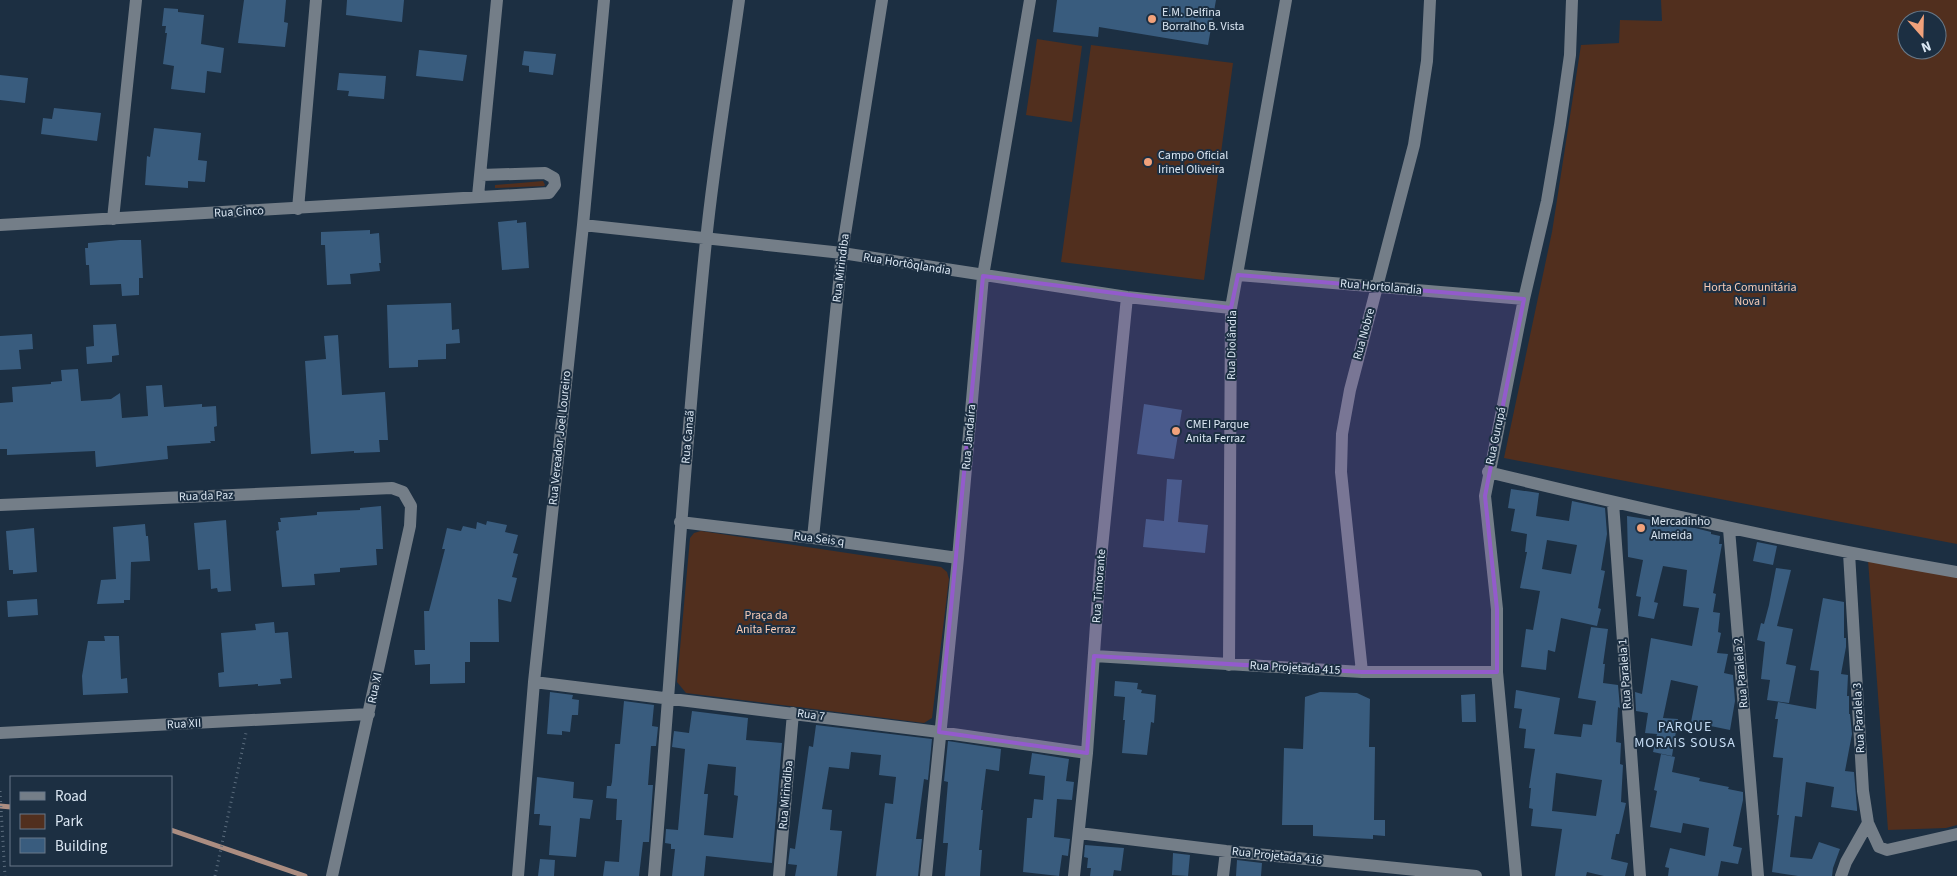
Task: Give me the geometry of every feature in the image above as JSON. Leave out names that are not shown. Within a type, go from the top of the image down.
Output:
[{"type":"street","points":[[113,219],[136,0]]},
{"type":"street","points":[[298,209],[316,0]]},
{"type":"street","points":[[478,196],[497,0]]},
{"type":"street","name":"Rua Vereador Joel Loureiro","points":[[518,876],[534,682],[583,225],[604,0]]},
{"type":"street","name":"Rua Canaã","points":[[654,876],[669,699],[680,522],[706,239],[739,0]]},
{"type":"street","name":"Rua Mirindiba","points":[[813,538],[842,253],[882,0]]},
{"type":"street","name":"Rua Jandaíra","points":[[926,876],[958,558],[983,276],[1030,0]]},
{"type":"street","name":"Rua Diolândia","points":[[1229,665],[1232,308],[1286,0]]},
{"type":"street","name":"Rua Nobre","points":[[1362,672],[1341,472],[1342,434],[1350,390],[1414,146],[1427,61],[1430,0]]},
{"type":"street","name":"Rua Gurupá","points":[[1516,876],[1497,672],[1497,609],[1484,496],[1524,299],[1547,201],[1570,55],[1572,0]]},
{"type":"street","name":"Rua Cinco","points":[[0,226],[549,193],[555,185],[554,178],[545,173],[481,175]]},
{"type":"street","name":"Rua Hortôqlandia","points":[[583,225],[842,253],[1127,297],[1232,308]]},
{"type":"street","name":"Rua Hortolandia","points":[[1238,275],[1524,299]]},
{"type":"street","name":"Rua Timorante","points":[[1074,876],[1087,753],[1100,568],[1127,297]]},
{"type":"street","points":[[1488,472],[1729,529],[1957,572]]},
{"type":"street","name":"Rua da Paz","points":[[0,505],[392,488],[403,492],[408,499]]},
{"type":"street","name":"Rua XI","points":[[332,876],[410,526],[411,506],[408,499]]},
{"type":"street","name":"Rua Paralela 1","points":[[1613,503],[1640,876]]},
{"type":"street","name":"Rua Seis q","points":[[680,522],[958,558]]},
{"type":"street","name":"Rua Paralela 2","points":[[1729,529],[1758,876]]},
{"type":"street","name":"Rua Paralela 3","points":[[1849,553],[1863,791],[1868,823],[1879,847],[1887,850],[1957,834]]},
{"type":"street","name":"Rua Projetada 415","points":[[1094,656],[1362,672],[1497,672]]},
{"type":"street","name":"Rua 7","points":[[534,682],[793,713],[1087,753]]},
{"type":"street","name":"Rua Mirindiba","points":[[779,876],[793,713]]},
{"type":"street","name":"Rua XII","points":[[0,734],[369,714]]},
{"type":"street","points":[[1841,876],[1846,862],[1868,823]]},
{"type":"street","name":"Rua Projetada 416","points":[[1079,832],[1226,850],[1372,871],[1476,876]]},
{"type":"street","points":[[1223,876],[1226,850]]},
{"type":"path","points":[[215,876],[249,720]]},
{"type":"path","points":[[0,791],[5,876]]},
{"type":"highlighted area","points":[[1238,275],[1524,299],[1485,496],[1497,609],[1497,672],[1362,672],[1094,656],[1087,753],[939,732],[983,276],[1231,308]]},
{"type":"green space","name":"Horta Comunitária Nova I","points":[[1661,0],[1957,0],[1957,544],[1504,458],[1552,232],[1581,45],[1619,43],[1620,20],[1662,21]]},
{"type":"green space","points":[[1037,39],[1082,46],[1072,122],[1026,115]]},
{"type":"green space","name":"Campo Oficial Irinel Oliveira","points":[[1091,45],[1233,63],[1204,280],[1061,262]]},
{"type":"green space","points":[[543,181],[544,186],[495,188],[495,185]]},
{"type":"green space","name":"Praça da Anita Ferraz","points":[[701,531],[941,567],[947,572],[949,579],[932,718],[924,723],[686,693],[677,682],[690,538],[694,533]]},
{"type":"green space","points":[[1868,560],[1957,576],[1957,825],[1946,828],[1888,830]]},
{"type":"building","points":[[244,0],[286,0],[284,22],[288,23],[285,47],[238,43]]},
{"type":"building","points":[[347,0],[404,0],[402,22],[346,15]]},
{"type":"building","points":[[1057,0],[1216,0],[1208,45],[1099,27],[1098,37],[1053,32]]},
{"type":"building","points":[[164,8],[178,9],[178,12],[204,15],[201,44],[224,48],[221,73],[207,71],[205,93],[171,89],[174,66],[163,64],[167,33],[165,33],[166,26],[162,26]]},
{"type":"building","points":[[419,50],[467,55],[463,81],[416,76]]},
{"type":"building","points":[[524,51],[556,54],[553,75],[529,72],[529,66],[522,65]]},
{"type":"building","points":[[339,73],[386,76],[384,99],[348,96],[349,91],[337,90]]},
{"type":"building","points":[[0,75],[28,78],[25,103],[0,100]]},
{"type":"building","points":[[54,108],[101,113],[97,141],[41,134],[43,118],[52,119]]},
{"type":"building","points":[[154,128],[201,133],[198,160],[207,161],[205,182],[188,181],[188,188],[145,185],[147,156],[150,157]]},
{"type":"building","points":[[517,220],[517,223],[526,222],[529,268],[502,270],[498,222]]},
{"type":"building","points":[[370,230],[370,234],[379,233],[380,271],[350,274],[351,284],[327,285],[325,245],[321,245],[321,232]]},
{"type":"building","points":[[141,240],[143,278],[139,278],[139,295],[122,296],[121,284],[90,285],[89,265],[86,265],[85,248],[88,248],[88,243]]},
{"type":"building","points":[[451,303],[452,330],[459,329],[460,343],[446,344],[446,359],[418,360],[418,367],[389,368],[387,305]]},
{"type":"building","points":[[116,324],[119,355],[112,356],[112,362],[87,364],[86,347],[94,346],[93,325]]},
{"type":"building","points":[[32,334],[33,349],[19,350],[21,369],[0,370],[0,336]]},
{"type":"building","points":[[338,335],[342,395],[385,392],[388,440],[379,440],[380,452],[354,453],[354,451],[311,454],[305,361],[326,359],[324,336]]},
{"type":"building","points":[[78,369],[81,401],[111,399],[120,393],[122,418],[148,416],[146,386],[162,385],[164,407],[202,404],[202,407],[216,406],[217,426],[214,427],[215,441],[210,441],[211,443],[167,446],[168,459],[96,467],[95,451],[7,455],[7,449],[0,449],[0,403],[13,402],[12,387],[51,384],[51,382],[62,381],[61,370]]},
{"type":"building","points":[[1144,404],[1182,410],[1174,459],[1137,454]]},
{"type":"building","points":[[1167,479],[1182,480],[1178,522],[1208,525],[1205,553],[1143,547],[1146,519],[1164,521]]},
{"type":"building","points":[[1511,489],[1539,493],[1536,516],[1569,521],[1572,501],[1605,508],[1607,534],[1601,570],[1605,571],[1598,608],[1601,609],[1597,626],[1561,618],[1555,652],[1548,650],[1546,670],[1521,667],[1526,629],[1533,630],[1540,591],[1520,588],[1527,552],[1525,552],[1527,534],[1511,531],[1515,509],[1508,508]],"holes":[[[1547,540],[1577,545],[1571,574],[1542,569]]]},
{"type":"building","points":[[381,506],[383,549],[376,549],[377,565],[340,568],[340,572],[314,574],[315,585],[282,587],[276,531],[279,530],[278,522],[281,522],[280,518],[317,515],[317,512],[360,510],[360,508]]},
{"type":"building","points":[[1627,516],[1711,532],[1711,534],[1720,536],[1719,544],[1722,544],[1713,593],[1716,594],[1713,612],[1720,613],[1718,632],[1721,633],[1717,653],[1728,654],[1724,673],[1733,675],[1735,701],[1730,730],[1691,722],[1698,686],[1671,680],[1663,718],[1678,719],[1672,756],[1653,752],[1657,734],[1645,733],[1648,713],[1636,711],[1635,692],[1642,694],[1651,638],[1692,646],[1699,608],[1683,606],[1687,570],[1663,566],[1654,602],[1658,603],[1654,619],[1638,616],[1641,597],[1636,596],[1643,560],[1628,557]]},
{"type":"building","points":[[226,520],[231,591],[218,592],[217,588],[211,589],[210,569],[198,570],[194,523]]},
{"type":"building","points":[[487,521],[507,525],[505,532],[518,535],[513,553],[518,554],[512,577],[517,578],[511,602],[498,599],[499,642],[470,642],[470,662],[465,662],[465,683],[430,684],[430,664],[415,665],[414,650],[425,650],[424,611],[429,611],[445,549],[442,549],[447,528],[461,531],[463,526],[476,529],[477,522],[486,525]]},
{"type":"building","points":[[145,524],[150,561],[131,562],[130,600],[124,600],[124,603],[97,604],[101,580],[116,579],[113,527]]},
{"type":"building","points":[[34,528],[37,572],[13,574],[13,570],[9,570],[6,531]]},
{"type":"building","points":[[1757,542],[1777,546],[1773,565],[1753,561]]},
{"type":"building","points":[[1776,568],[1791,570],[1777,626],[1793,629],[1786,664],[1796,666],[1789,703],[1767,700],[1770,680],[1761,679],[1765,642],[1757,640],[1761,623],[1764,624]]},
{"type":"building","points":[[1823,598],[1844,602],[1844,638],[1846,638],[1846,647],[1841,674],[1848,675],[1847,696],[1849,696],[1852,734],[1845,771],[1854,772],[1857,811],[1831,807],[1834,787],[1806,782],[1802,817],[1795,816],[1790,857],[1812,859],[1819,842],[1840,849],[1832,876],[1798,876],[1772,872],[1783,758],[1773,757],[1778,719],[1775,719],[1778,702],[1816,709],[1819,671],[1810,670]]},
{"type":"building","points":[[37,599],[38,615],[8,617],[7,601]]},
{"type":"building","points":[[274,622],[275,633],[288,632],[292,678],[280,679],[281,684],[219,687],[218,673],[224,672],[221,633],[256,630],[255,624]]},
{"type":"building","points":[[1591,627],[1608,629],[1603,664],[1605,664],[1603,683],[1618,685],[1620,708],[1618,707],[1616,742],[1621,743],[1620,764],[1623,765],[1621,802],[1626,803],[1619,834],[1616,834],[1611,859],[1628,863],[1625,876],[1604,876],[1587,872],[1586,876],[1555,876],[1562,829],[1531,826],[1533,809],[1529,808],[1531,788],[1529,788],[1535,749],[1524,748],[1526,729],[1519,728],[1522,709],[1514,708],[1516,690],[1560,698],[1554,734],[1581,737],[1583,724],[1592,725],[1596,701],[1578,698]],"holes":[[[1556,773],[1602,780],[1596,816],[1552,811]]]},
{"type":"building","points":[[104,636],[119,636],[121,679],[127,678],[128,693],[83,695],[82,676],[88,641],[105,641]]},
{"type":"building","points":[[1115,681],[1138,683],[1137,689],[1142,690],[1141,693],[1156,695],[1154,723],[1151,722],[1147,755],[1122,753],[1125,697],[1114,696]]},
{"type":"building","points":[[550,692],[573,695],[572,699],[579,700],[578,715],[572,715],[570,732],[562,731],[562,735],[547,734]]},
{"type":"building","points":[[1320,692],[1357,693],[1370,699],[1369,747],[1375,747],[1374,820],[1385,820],[1385,836],[1373,835],[1373,839],[1313,836],[1313,825],[1282,825],[1284,748],[1303,749],[1305,697]]},
{"type":"building","points":[[1475,694],[1476,722],[1462,722],[1461,695]]},
{"type":"building","points":[[624,701],[654,705],[652,726],[658,727],[656,746],[651,746],[648,785],[653,785],[649,842],[643,842],[639,876],[603,876],[605,861],[619,862],[622,820],[616,820],[617,799],[606,798],[607,786],[611,786],[612,782],[615,744],[620,744]]},
{"type":"building","points":[[692,711],[748,718],[746,740],[782,743],[772,863],[706,856],[704,876],[672,876],[675,849],[671,849],[671,844],[665,843],[666,829],[678,830],[685,749],[672,747],[674,731],[689,733]],"holes":[[[708,764],[736,767],[734,795],[738,796],[733,838],[704,835],[708,794],[704,794]]]},
{"type":"building","points":[[816,725],[932,739],[928,780],[924,779],[916,839],[922,839],[918,876],[876,876],[885,803],[893,804],[896,777],[879,775],[881,755],[851,752],[849,769],[829,767],[822,809],[832,810],[830,830],[842,831],[837,876],[795,876],[797,865],[788,864],[790,848],[795,849],[809,746],[813,747]]},
{"type":"building","points":[[948,741],[1001,749],[999,771],[986,769],[981,810],[983,810],[979,850],[982,850],[980,876],[945,876],[948,843],[943,843],[948,782],[944,781]]},
{"type":"building","points":[[1032,753],[1069,759],[1066,781],[1074,782],[1072,800],[1057,799],[1054,837],[1070,839],[1068,856],[1062,855],[1059,876],[1023,872],[1027,818],[1032,818],[1034,799],[1043,800],[1045,776],[1029,774]]},
{"type":"building","points":[[1661,754],[1675,757],[1672,772],[1700,778],[1699,781],[1743,792],[1733,846],[1742,848],[1738,864],[1721,861],[1718,876],[1668,876],[1669,868],[1665,867],[1670,848],[1705,856],[1709,828],[1683,823],[1681,833],[1650,827],[1657,791],[1654,790]]},
{"type":"building","points":[[537,777],[574,782],[573,798],[593,800],[590,819],[580,818],[576,857],[549,855],[551,826],[539,825],[540,814],[534,814]]},
{"type":"building","points":[[1085,845],[1124,848],[1121,871],[1114,870],[1113,876],[1090,876],[1091,868],[1087,868],[1088,858],[1084,857]]},
{"type":"building","points":[[1173,853],[1190,855],[1188,876],[1172,875]]},
{"type":"building","points":[[540,859],[555,860],[554,876],[538,876]]},
{"type":"building","points":[[1237,860],[1262,863],[1261,876],[1236,876]]},
{"type":"waterway","points":[[0,806],[10,807]]},
{"type":"waterway","points":[[172,830],[305,876]]},
{"type":"place","name":"E.M. Delfina Borralho B. Vista","points":[[1152,19]]},
{"type":"place","name":"Campo Oficial Irinel Oliveira","points":[[1148,162]]},
{"type":"place","name":"CMEI Parque Anita Ferraz","points":[[1176,431]]},
{"type":"place","name":"Mercadinho Almeida","points":[[1641,528]]},
{"type":"district","name":"PARQUE MORAIS SOUSA","points":[[1685,736]]}]
